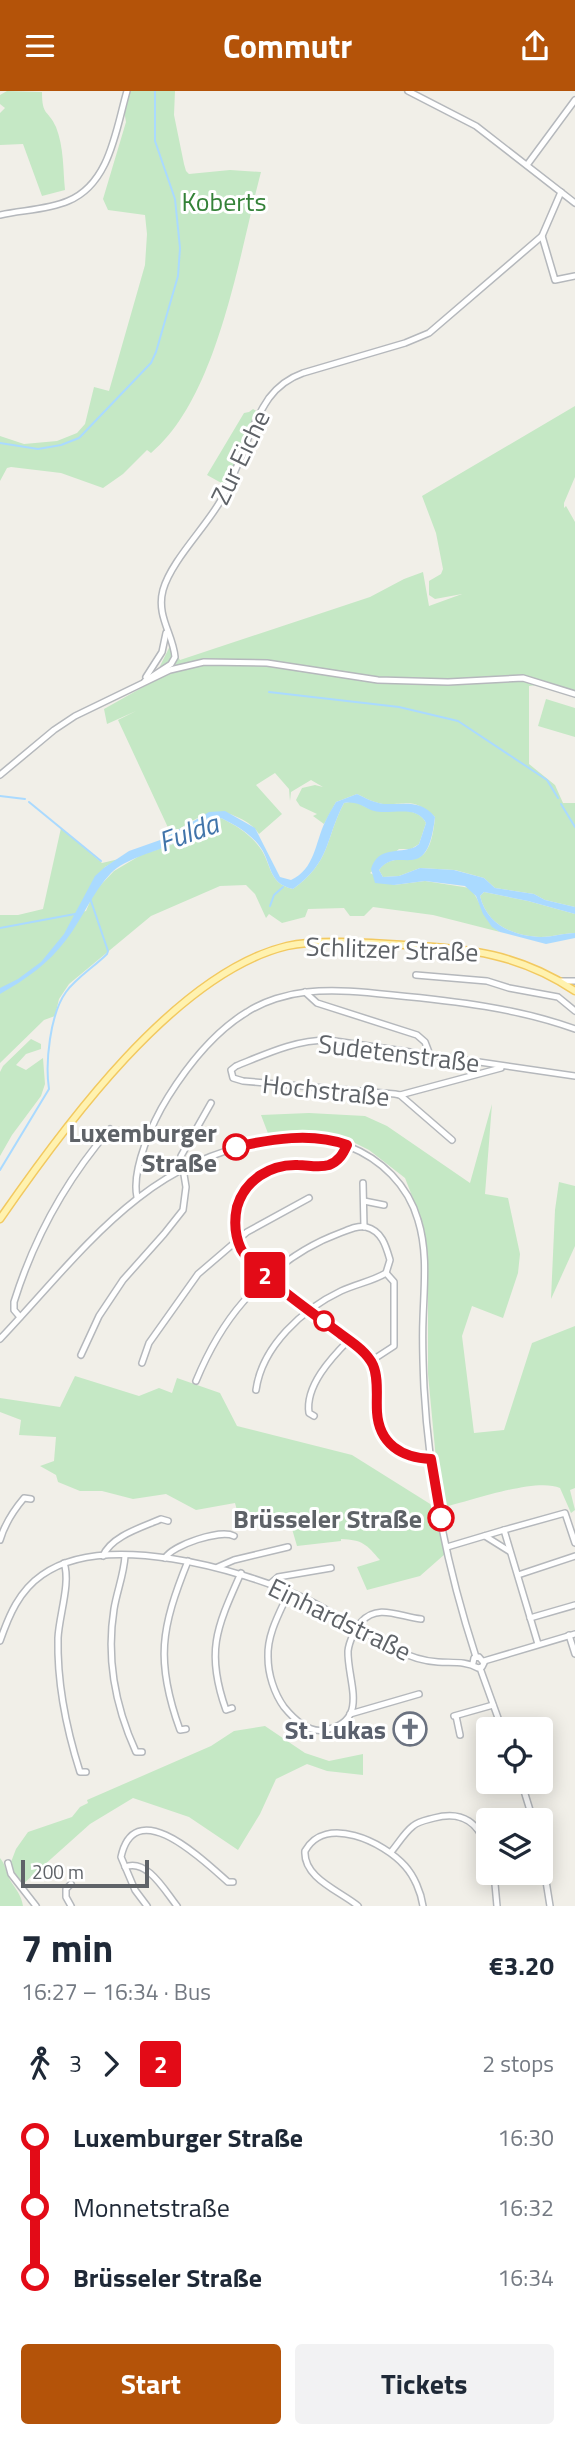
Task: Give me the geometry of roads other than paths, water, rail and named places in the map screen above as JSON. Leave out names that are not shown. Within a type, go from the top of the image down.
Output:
[{"type":"main road","name":"Schlitzer Straße","points":[[0,1219],[66,1126],[143,1040],[211,981],[249,960],[288,946],[361,943],[452,947],[502,956],[535,968],[575,991]]},
{"type":"street","points":[[0,215],[69,201],[93,183],[108,155],[127,91]]},
{"type":"street","points":[[408,91],[417,93],[476,126],[575,203]]},
{"type":"street","points":[[527,165],[575,100]]},
{"type":"street","points":[[562,193],[542,236],[555,280],[575,276]]},
{"type":"street","name":"Zur Eiche","points":[[143,682],[174,660],[174,647],[166,630],[161,607],[166,583],[221,501],[252,428],[277,388],[303,373],[405,343],[429,333],[542,236]]},
{"type":"street","points":[[143,682],[162,652],[166,630]]},
{"type":"street","points":[[0,775],[64,723],[143,682],[184,666],[239,661],[378,680],[448,682],[523,678],[575,694]]},
{"type":"street","points":[[416,975],[487,981],[558,997],[575,1011]]},
{"type":"street","points":[[560,981],[575,981]]},
{"type":"street","points":[[305,992],[317,1003],[418,1035],[425,1042],[430,1055]]},
{"type":"street","points":[[137,1197],[135,1184],[148,1138],[165,1102],[187,1069],[224,1029],[246,1012],[278,999],[305,992],[364,992],[452,1001],[543,1018],[575,1028]]},
{"type":"street","name":"Sudetenstraße","points":[[230,1074],[236,1066],[315,1040],[575,1076]]},
{"type":"street","points":[[400,1095],[505,1067]]},
{"type":"street","name":"Hochstraße","points":[[230,1074],[243,1081],[400,1095],[452,1140]]},
{"type":"street","points":[[81,1355],[99,1316],[123,1280],[183,1210],[186,1187],[181,1156],[211,1104]]},
{"type":"street","points":[[20,1317],[14,1310],[14,1302],[38,1238],[69,1181],[110,1129]]},
{"type":"street","points":[[0,1339],[94,1236],[137,1197],[182,1168],[226,1150],[273,1140],[314,1139],[347,1145],[377,1161],[392,1175],[409,1198],[420,1226],[424,1258],[424,1389],[431,1459],[447,1547],[475,1668],[481,1668]]},
{"type":"street","points":[[347,1145],[340,1158],[330,1164],[281,1166],[257,1177],[244,1191],[238,1205],[235,1220],[237,1239],[249,1260],[349,1340],[371,1361],[376,1376],[378,1421],[384,1437],[407,1455],[431,1459]]},
{"type":"street","points":[[363,1183],[365,1227]]},
{"type":"street","points":[[142,1363],[149,1343],[198,1274],[237,1239],[259,1224],[309,1198]]},
{"type":"street","points":[[364,1201],[384,1205]]},
{"type":"street","points":[[196,1381],[209,1350],[232,1315],[267,1276],[310,1246],[354,1227],[365,1227],[380,1235],[385,1243],[390,1260],[386,1273]]},
{"type":"street","points":[[371,1361],[394,1346],[394,1282],[386,1273]]},
{"type":"street","points":[[256,1390],[263,1368],[277,1343],[310,1310],[340,1291],[386,1273]]},
{"type":"street","points":[[314,1416],[309,1413],[308,1405],[314,1388],[324,1369],[349,1340]]},
{"type":"street","points":[[0,1539],[11,1514],[24,1498],[31,1499]]},
{"type":"street","points":[[447,1547],[565,1513],[575,1543]]},
{"type":"street","points":[[103,1556],[107,1548],[125,1537],[161,1519],[168,1521]]},
{"type":"street","points":[[504,1530],[538,1644]]},
{"type":"street","points":[[165,1558],[172,1550],[183,1545],[222,1534],[229,1533],[233,1536]]},
{"type":"street","points":[[485,1536],[511,1552]]},
{"type":"street","points":[[218,1567],[234,1560],[288,1547]]},
{"type":"street","points":[[125,1556],[111,1626],[111,1664],[116,1699],[126,1730],[136,1752],[142,1752]]},
{"type":"street","name":"Einhardstraße","points":[[0,1641],[11,1611],[23,1593],[42,1575],[80,1558],[125,1556],[188,1561],[241,1573],[321,1606],[386,1645],[414,1657],[437,1662],[474,1660]]},
{"type":"street","points":[[518,1575],[575,1556]]},
{"type":"street","points":[[186,1729],[180,1730],[167,1692],[163,1648],[169,1610],[188,1561]]},
{"type":"street","points":[[64,1563],[67,1576],[58,1637],[59,1684],[75,1756],[80,1772],[86,1772]]},
{"type":"street","points":[[270,1584],[278,1577],[331,1568]]},
{"type":"street","points":[[232,1708],[226,1710],[219,1690],[214,1655],[220,1622],[241,1573]]},
{"type":"street","points":[[289,1592],[272,1632],[268,1650],[270,1675],[281,1702],[303,1725],[316,1731],[337,1727],[353,1707],[354,1693],[348,1653],[357,1627],[368,1616],[381,1612],[421,1619]]},
{"type":"street","points":[[530,1618],[575,1605]]},
{"type":"street","points":[[498,1717],[481,1668],[484,1661],[572,1635],[575,1654]]},
{"type":"street","points":[[474,1660],[481,1657],[484,1661]]},
{"type":"street","points":[[350,1714],[419,1694]]},
{"type":"street","points":[[460,1735],[455,1716],[493,1705]]},
{"type":"street","points":[[458,1727],[465,1725]]},
{"type":"street","points":[[391,1852],[415,1824],[450,1814],[463,1817],[476,1829]]},
{"type":"street","points":[[146,1906],[135,1890],[121,1857],[129,1837],[138,1831],[151,1830],[166,1835],[196,1853],[228,1882],[233,1882]]},
{"type":"street","points":[[358,1906],[315,1876],[308,1867],[304,1851],[310,1841],[321,1835],[346,1834],[371,1841],[391,1852],[407,1867],[423,1906]]},
{"type":"street","points":[[8,1863],[11,1874],[36,1906]]},
{"type":"street","points":[[125,1867],[137,1865],[146,1869],[177,1906]]},
{"type":"street","points":[[71,1884],[66,1889],[66,1897],[71,1906]]},
{"type":"street","points":[[495,1885],[497,1906]]},
{"type":"street","points":[[547,1885],[550,1906]]},
{"type":"water","name":"Fulda","points":[[357,794],[381,803],[418,805],[435,817],[426,851],[419,858],[387,863],[379,870],[383,877],[399,876],[420,868],[454,870],[484,878],[495,888],[534,894],[545,900],[575,907],[575,914],[484,892],[480,896],[483,906],[503,927],[531,936],[575,933],[575,938],[546,944],[500,932],[492,927],[476,896],[465,886],[425,881],[394,885],[375,883],[371,869],[378,857],[415,847],[419,844],[426,823],[418,814],[412,812],[376,811],[355,803],[344,803],[321,859],[293,889],[284,886],[274,877],[263,851],[254,840],[221,818],[176,842],[124,864],[104,881],[72,932],[52,956],[27,977],[0,994],[0,988],[41,962],[64,934],[95,876],[129,851],[163,839],[209,812],[225,811],[255,828],[280,877],[291,880],[310,862],[325,822],[336,802]]},
{"type":"waterway","points":[[0,443],[38,449],[79,438],[151,363],[156,352],[178,276],[180,248],[175,199],[155,141],[155,91]]},
{"type":"waterway","points":[[269,692],[399,707],[458,721],[547,780],[558,798]]},
{"type":"waterway","points":[[0,796],[25,799]]},
{"type":"waterway","points":[[29,802],[101,861]]},
{"type":"waterway","points":[[561,804],[575,827]]},
{"type":"waterway","points":[[270,906],[274,895],[283,887]]},
{"type":"waterway","points":[[0,1170],[49,1089],[50,1039],[61,1001],[70,987],[108,951],[90,898]]},
{"type":"waterway","points":[[0,928],[75,914]]},
{"type":"place","name":"Luxemburger Straße","points":[[236,1147]]},
{"type":"place","name":"Brüsseler Straße","points":[[441,1518]]},
{"type":"place","name":"St. Lukas","points":[[410,1729]]},
{"type":"park label","name":"Koberts","points":[[224,201]]}]
